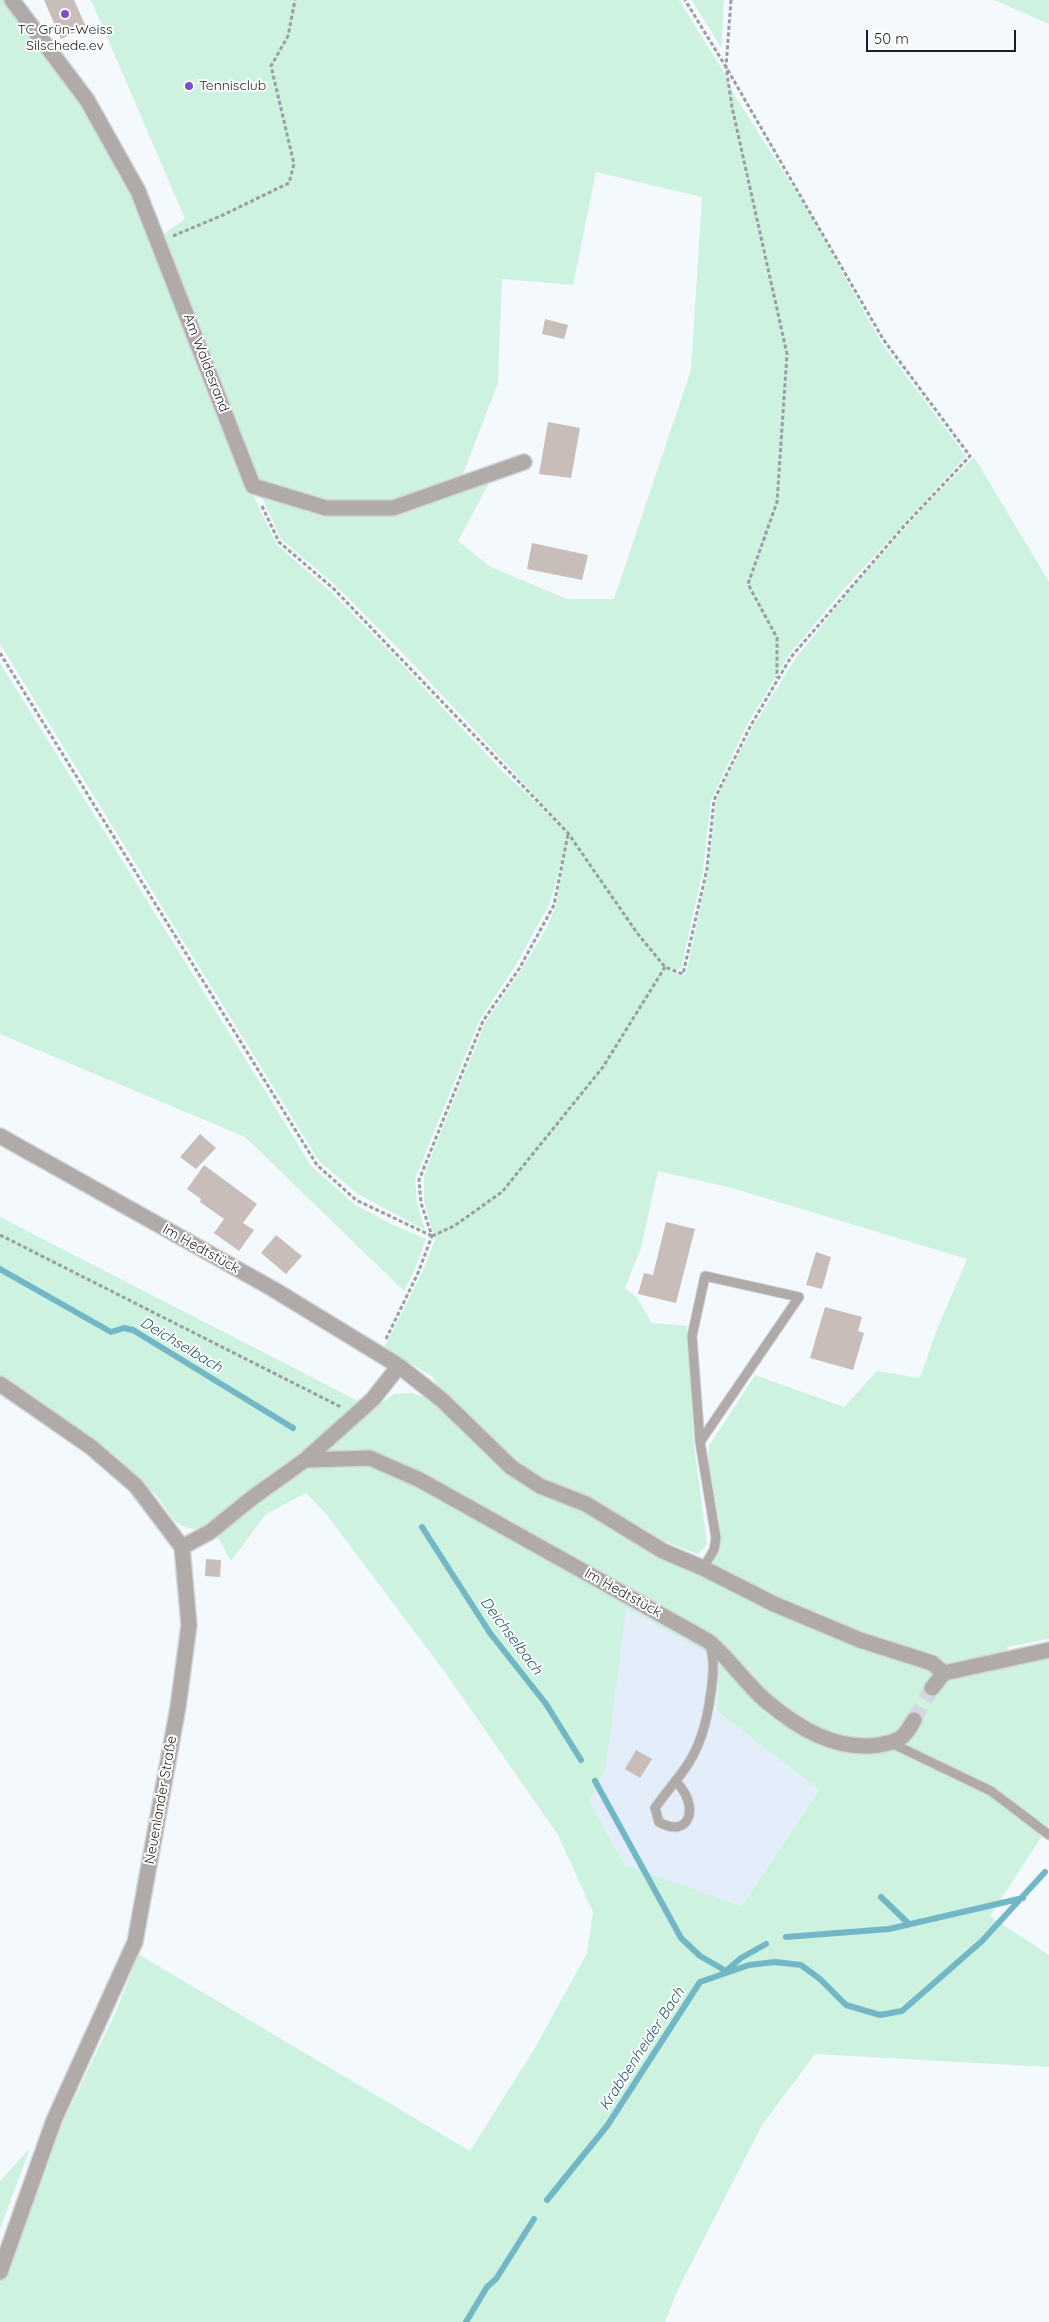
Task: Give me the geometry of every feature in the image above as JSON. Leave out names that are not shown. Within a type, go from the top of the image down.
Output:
[{"type":"street","name":"Am Waldesrand","points":[[12,0],[87,100],[138,191],[253,486]]},
{"type":"street","points":[[253,486],[326,508],[393,508],[524,462]]},
{"type":"street","name":"Im Hedtstück","points":[[0,1136],[273,1289],[399,1366],[442,1400],[511,1468],[540,1486],[586,1504],[663,1551],[703,1568],[774,1604],[860,1640],[932,1663],[944,1673]]},
{"type":"street","points":[[0,1384],[91,1447],[136,1486],[182,1548],[210,1532],[252,1498],[306,1460],[373,1399],[399,1366]]},
{"type":"street","name":"Im Hedtstück","points":[[306,1460],[370,1458],[420,1480],[708,1641],[726,1655],[765,1700],[810,1733],[840,1744],[862,1747],[891,1743]]},
{"type":"street","name":"Neuenlander Straße","points":[[0,2272],[54,2120],[135,1942],[178,1707],[189,1624],[182,1548]]},
{"type":"street","points":[[932,1688],[944,1673],[1049,1650]]},
{"type":"street","points":[[891,1743],[904,1736],[914,1720]]},
{"type":"lane","points":[[700,1442],[799,1297],[705,1276],[692,1336],[700,1442],[716,1538],[714,1550],[703,1568]]},
{"type":"lane","points":[[675,1781],[687,1794],[691,1808],[687,1820],[680,1826],[668,1827],[659,1822],[656,1808],[699,1745],[708,1712],[714,1669],[708,1641]]},
{"type":"lane","points":[[891,1743],[991,1791],[1049,1834]]},
{"type":"path","points":[[158,241],[223,215],[289,184],[294,164],[271,66],[288,36],[295,0]]},
{"type":"path","points":[[253,486],[279,542],[334,589],[568,833],[637,933],[665,967],[683,974],[707,869],[714,800],[751,724],[791,657],[844,594],[970,456],[883,339],[726,67],[685,0]]},
{"type":"path","points":[[731,0],[726,67],[732,107],[787,354],[777,502],[748,584],[777,638],[777,679]]},
{"type":"path","points":[[0,653],[317,1165],[356,1200],[432,1236],[454,1226],[502,1192],[603,1067],[665,967]]},
{"type":"path","points":[[380,1354],[418,1273],[432,1236],[421,1203],[419,1180],[483,1021],[519,970],[554,905],[568,833]]},
{"type":"path","points":[[0,1235],[356,1415]]},
{"type":"shaded area","points":[[626,1607],[720,1659],[717,1711],[819,1790],[742,1906],[625,1865],[589,1801],[606,1768]]},
{"type":"green space","points":[[0,0],[3,0],[87,105],[134,193],[249,487],[277,545],[332,593],[504,773],[563,828],[399,649],[336,586],[281,539],[261,495],[324,516],[380,516],[396,513],[492,478],[458,541],[491,567],[567,599],[614,599],[691,370],[702,197],[596,172],[573,285],[502,279],[498,383],[463,474],[393,502],[326,503],[257,482],[161,236],[185,219],[91,0],[679,0],[723,71],[735,96],[805,206],[882,344],[966,456],[843,590],[788,656],[747,725],[711,800],[703,870],[681,969],[666,968],[682,976],[686,973],[709,868],[716,799],[754,725],[795,659],[848,593],[923,508],[974,457],[1049,582],[1049,1639],[1007,1647],[1010,1662],[1049,1654],[1049,1825],[990,1916],[1049,1955],[1049,2067],[815,2054],[762,2125],[678,2289],[665,2322],[0,2322],[0,2279],[48,2154],[118,2007],[138,1954],[470,2151],[535,2048],[587,1953],[593,1912],[558,1835],[444,1671],[327,1515],[306,1493],[266,1514],[231,1561],[216,1534],[339,1433],[394,1394],[411,1393],[435,1401],[510,1474],[595,1516],[696,1573],[712,1563],[720,1551],[719,1519],[708,1462],[709,1446],[755,1375],[844,1407],[877,1371],[920,1378],[936,1332],[967,1259],[732,1188],[658,1171],[641,1248],[625,1288],[637,1298],[652,1323],[687,1326],[694,1446],[707,1544],[698,1554],[645,1534],[527,1473],[440,1393],[432,1376],[384,1348],[421,1275],[435,1240],[424,1201],[424,1175],[485,1023],[520,972],[546,929],[556,906],[567,841],[550,903],[514,968],[480,1019],[415,1179],[417,1203],[425,1230],[358,1194],[319,1161],[0,644]],"holes":[[[626,1608],[719,1659],[717,1711],[819,1790],[742,1906],[625,1865],[589,1801],[606,1768]]]},
{"type":"green space","points":[[692,0],[724,0],[721,48]]},
{"type":"green space","points":[[994,0],[1049,0],[1049,24]]},
{"type":"green space","points":[[0,663],[312,1167],[354,1204],[391,1224],[426,1239],[404,1291],[245,1137],[0,1034]]},
{"type":"green space","points":[[0,1217],[360,1402],[339,1418],[294,1460],[200,1530],[182,1526],[173,1518],[155,1494],[131,1472],[79,1432],[0,1376]]},
{"type":"green space","points":[[30,2148],[0,2229],[0,2181]]},
{"type":"building","name":"TC Grün-Weiss Silschede.ev","points":[[44,0],[74,0],[86,27],[61,39]]},
{"type":"building","points":[[545,319],[568,325],[564,339],[542,334]]},
{"type":"building","points":[[548,422],[580,428],[571,478],[539,474]]},
{"type":"building","points":[[532,543],[588,555],[582,580],[527,569]]},
{"type":"building","points":[[200,1134],[216,1148],[196,1169],[180,1157]]},
{"type":"building","points":[[204,1165],[257,1204],[243,1223],[254,1230],[239,1251],[214,1233],[224,1219],[200,1202],[201,1199],[187,1189]]},
{"type":"building","points":[[666,1222],[695,1229],[676,1303],[638,1294],[644,1273],[653,1275]]},
{"type":"building","points":[[276,1235],[302,1256],[286,1274],[261,1253]]},
{"type":"building","points":[[816,1252],[831,1257],[822,1289],[806,1285]]},
{"type":"building","points":[[825,1307],[862,1317],[858,1331],[864,1333],[853,1370],[810,1358]]},
{"type":"building","points":[[206,1559],[221,1560],[220,1577],[205,1576]]},
{"type":"building","points":[[636,1750],[652,1759],[640,1778],[625,1769]]},
{"type":"waterway","name":"Deichselbach","points":[[0,1269],[111,1332],[124,1328],[133,1330],[293,1428]]},
{"type":"waterway","name":"Deichselbach","points":[[422,1527],[490,1633],[546,1704],[581,1760]]},
{"type":"waterway","name":"Deichselbach","points":[[595,1781],[681,1938],[700,1956],[726,1971],[741,1958],[766,1944]]},
{"type":"waterway","name":"Krabbenheider Bach","points":[[547,2200],[607,2126],[700,1982],[749,1965],[775,1962],[801,1965],[820,1979],[846,2005],[880,2015],[902,2011],[982,1941],[1045,1872]]},
{"type":"waterway","points":[[881,1897],[909,1924]]},
{"type":"waterway","points":[[786,1937],[889,1929],[1023,1898]]},
{"type":"waterway","name":"Krabbenheider Bach","points":[[466,2322],[487,2287],[496,2279],[534,2219]]},
{"type":"tunnel","points":[[914,1720],[932,1688]]},
{"type":"place","name":"TC Grün-Weiss Silschede.ev","points":[[65,14]]},
{"type":"place","name":"Tennisclub","points":[[189,86]]}]
